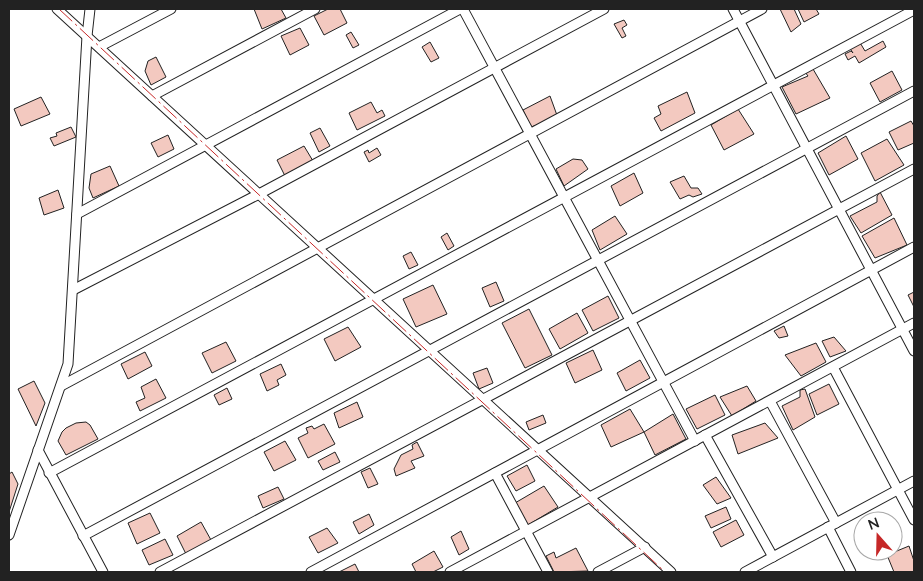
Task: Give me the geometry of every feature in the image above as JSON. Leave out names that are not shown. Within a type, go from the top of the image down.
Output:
[{"type":"street","points":[[57,9],[672,572]]},
{"type":"street","points":[[9,535],[68,364],[90,9]]},
{"type":"street","points":[[99,47],[171,9]]},
{"type":"street","points":[[294,9],[298,18]]},
{"type":"street","points":[[152,96],[315,9]]},
{"type":"street","points":[[77,214],[462,9],[695,441]]},
{"type":"street","points":[[73,290],[259,194],[604,9]]},
{"type":"street","points":[[733,9],[914,351]]},
{"type":"street","points":[[61,386],[762,9]]},
{"type":"street","points":[[49,473],[914,10]]},
{"type":"street","points":[[83,536],[914,91]]},
{"type":"street","points":[[160,572],[914,169]]},
{"type":"street","points":[[311,572],[914,247]]},
{"type":"street","points":[[450,572],[914,324]]},
{"type":"street","points":[[833,367],[914,520]]},
{"type":"street","points":[[770,401],[832,525],[851,572]]},
{"type":"street","points":[[706,435],[772,557]]},
{"type":"street","points":[[38,450],[103,572]]},
{"type":"street","points":[[495,473],[548,572]]},
{"type":"street","points":[[745,572],[914,481]]},
{"type":"street","points":[[598,572],[644,548]]},
{"type":"building","points":[[254,9],[281,9],[286,18],[262,29]]},
{"type":"building","points":[[328,9],[340,9],[347,23],[324,35],[314,16]]},
{"type":"building","points":[[780,9],[794,9],[801,24],[791,32]]},
{"type":"building","points":[[798,9],[816,9],[819,14],[804,22]]},
{"type":"building","points":[[624,20],[627,25],[622,28],[626,36],[622,38],[614,24]]},
{"type":"building","points":[[300,28],[309,45],[290,55],[281,36]]},
{"type":"building","points":[[351,32],[359,45],[353,48],[346,35]]},
{"type":"building","points":[[859,41],[865,51],[883,41],[886,47],[859,63],[855,56],[848,60],[845,54],[851,51],[853,53],[849,47]]},
{"type":"building","points":[[430,42],[439,58],[431,62],[422,47]]},
{"type":"building","points":[[156,57],[166,77],[151,85],[145,71],[148,61]]},
{"type":"building","points":[[813,69],[830,98],[796,114],[782,87],[808,76],[805,72]]},
{"type":"building","points":[[892,71],[902,90],[880,102],[870,83]]},
{"type":"building","points":[[687,92],[695,113],[661,131],[654,118],[661,114],[658,106]]},
{"type":"building","points":[[550,96],[558,118],[531,127],[523,110]]},
{"type":"building","points":[[41,97],[50,114],[21,126],[14,109]]},
{"type":"building","points":[[371,102],[377,113],[382,110],[385,116],[357,130],[349,113]]},
{"type":"building","points":[[738,109],[754,134],[724,150],[711,125]]},
{"type":"building","points":[[911,121],[914,126],[914,143],[898,150],[889,132]]},
{"type":"building","points":[[71,127],[76,137],[54,146],[50,138],[57,136],[56,133]]},
{"type":"building","points":[[320,128],[330,146],[319,152],[310,133]]},
{"type":"building","points":[[168,135],[174,149],[158,157],[151,143]]},
{"type":"building","points":[[846,136],[858,159],[829,175],[818,153]]},
{"type":"building","points":[[887,139],[904,165],[875,181],[861,153]]},
{"type":"building","points":[[304,146],[313,161],[285,176],[277,160]]},
{"type":"building","points":[[377,148],[381,155],[369,162],[364,152],[368,150],[369,153]]},
{"type":"building","points":[[573,159],[582,160],[588,169],[564,186],[556,169]]},
{"type":"building","points":[[110,166],[119,186],[93,198],[89,188],[91,174]]},
{"type":"building","points":[[634,173],[643,193],[620,206],[611,186]]},
{"type":"building","points":[[684,176],[691,188],[698,188],[702,194],[693,197],[689,195],[680,199],[670,182]]},
{"type":"building","points":[[58,190],[64,208],[44,215],[39,198]]},
{"type":"building","points":[[880,192],[892,215],[861,233],[850,216],[877,202],[877,196]]},
{"type":"building","points":[[615,216],[627,234],[600,250],[592,230]]},
{"type":"building","points":[[894,218],[907,245],[875,258],[862,236]]},
{"type":"building","points":[[447,233],[454,246],[448,250],[441,237]]},
{"type":"building","points":[[411,252],[418,265],[409,269],[403,256]]},
{"type":"building","points":[[496,282],[504,301],[490,307],[482,288]]},
{"type":"building","points":[[433,285],[447,314],[416,327],[403,299]]},
{"type":"building","points":[[914,292],[914,307],[908,295]]},
{"type":"building","points":[[608,296],[619,318],[593,331],[582,310]]},
{"type":"building","points":[[529,309],[552,355],[525,368],[502,323]]},
{"type":"building","points":[[577,313],[588,333],[560,349],[549,329]]},
{"type":"building","points":[[784,326],[788,336],[779,338],[774,331]]},
{"type":"building","points":[[348,327],[361,347],[335,361],[324,339]]},
{"type":"building","points":[[834,337],[846,351],[830,357],[822,341]]},
{"type":"building","points":[[226,342],[236,361],[212,373],[202,353]]},
{"type":"building","points":[[816,343],[826,362],[801,376],[785,355]]},
{"type":"building","points":[[593,350],[602,370],[575,383],[566,363]]},
{"type":"building","points":[[145,352],[152,366],[128,379],[121,364]]},
{"type":"building","points":[[640,360],[650,378],[626,391],[617,373]]},
{"type":"building","points":[[281,364],[286,375],[277,380],[279,385],[267,391],[260,374]]},
{"type":"building","points":[[487,368],[493,383],[479,389],[473,373]]},
{"type":"building","points":[[156,379],[166,398],[140,411],[136,402],[145,398],[141,387]]},
{"type":"building","points":[[34,381],[45,403],[36,426],[18,389]]},
{"type":"building","points":[[829,384],[839,404],[817,415],[809,394]]},
{"type":"building","points":[[747,386],[756,401],[732,416],[720,397]]},
{"type":"building","points":[[227,388],[232,399],[219,405],[214,395]]},
{"type":"building","points":[[805,389],[815,417],[793,430],[782,406],[800,397],[800,390]]},
{"type":"building","points":[[715,395],[725,415],[697,429],[686,409]]},
{"type":"building","points":[[357,402],[363,417],[339,428],[334,413]]},
{"type":"building","points":[[630,409],[644,432],[611,447],[601,425]]},
{"type":"building","points":[[673,414],[686,439],[655,455],[644,432]]},
{"type":"building","points":[[543,415],[546,423],[529,430],[526,422]]},
{"type":"building","points":[[86,422],[90,425],[98,439],[66,455],[58,441],[62,432],[76,423]]},
{"type":"building","points":[[765,423],[778,438],[738,454],[732,435]]},
{"type":"building","points":[[324,424],[335,444],[308,458],[298,438],[308,433],[306,428],[312,426],[314,429]]},
{"type":"building","points":[[285,441],[296,460],[274,471],[264,452]]},
{"type":"building","points":[[417,442],[424,456],[411,461],[415,468],[396,476],[394,469],[401,455],[413,449],[412,445]]},
{"type":"building","points":[[335,452],[340,462],[323,470],[318,461]]},
{"type":"building","points":[[527,465],[535,481],[516,491],[507,476]]},
{"type":"building","points":[[370,468],[378,484],[368,488],[361,472]]},
{"type":"building","points":[[12,472],[18,484],[9,512],[9,474]]},
{"type":"building","points":[[716,477],[731,498],[717,504],[703,485]]},
{"type":"building","points":[[544,486],[558,507],[528,525],[515,503]]},
{"type":"building","points":[[278,487],[284,499],[263,508],[258,496]]},
{"type":"building","points":[[726,507],[731,519],[711,528],[705,516]]},
{"type":"building","points":[[150,513],[160,533],[137,544],[128,523]]},
{"type":"building","points":[[369,514],[374,525],[359,534],[353,522]]},
{"type":"building","points":[[736,520],[744,535],[721,547],[713,532]]},
{"type":"building","points":[[201,522],[211,540],[186,554],[177,536]]},
{"type":"building","points":[[327,528],[338,543],[318,553],[309,537]]},
{"type":"building","points":[[461,531],[469,549],[459,555],[451,537]]},
{"type":"building","points":[[165,539],[173,555],[149,565],[142,550]]},
{"type":"building","points":[[909,546],[914,561],[914,572],[894,572],[889,561],[903,561],[903,548]]},
{"type":"building","points":[[576,548],[588,571],[554,572],[546,556],[554,552],[556,558]]},
{"type":"building","points":[[434,551],[443,567],[433,572],[416,572],[412,564]]},
{"type":"building","points":[[355,564],[359,572],[339,572]]},
{"type":"power","points":[[59,9],[665,572]]}]
